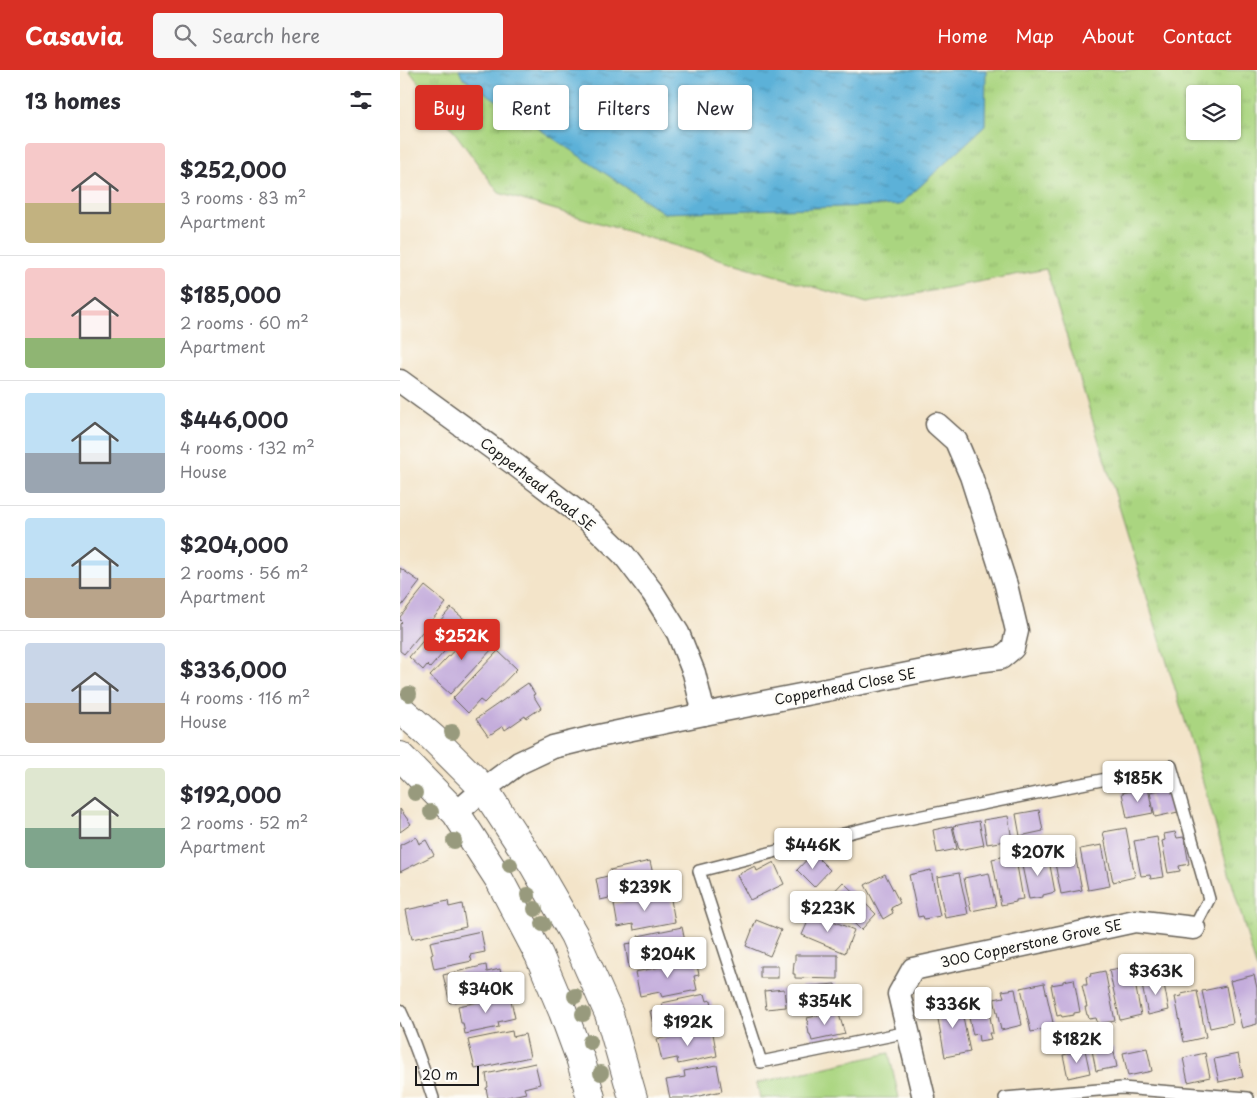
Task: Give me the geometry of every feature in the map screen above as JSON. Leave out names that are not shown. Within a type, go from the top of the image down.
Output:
[{"type":"street","name":"Copperhead Road SE","points":[[400,382],[517,466],[588,520],[624,555],[653,593],[678,633],[694,673],[704,714]]},
{"type":"street","name":"Copperhead Close SE","points":[[456,813],[519,763],[553,748],[594,737],[704,714],[960,664],[1001,658],[1013,648],[1017,631],[1006,585],[971,476],[956,441],[937,424]]},
{"type":"street","points":[[400,709],[433,738],[484,789],[533,864],[574,935],[609,1014],[632,1098]]},
{"type":"street","points":[[400,756],[456,813],[500,881],[539,955],[564,1012],[581,1061],[590,1098]]},
{"type":"street","name":"300 Copperstone Grove SE","points":[[924,1098],[899,994],[913,969],[1134,920],[1194,928]]},
{"type":"lane","points":[[908,1032],[761,1062],[700,871],[883,824],[1171,766],[1209,899],[1194,928]]},
{"type":"lane","points":[[400,1010],[422,1062],[433,1098]]},
{"type":"lane","points":[[1006,1098],[1122,1088],[1248,1098]]},
{"type":"green space","points":[[409,70],[1257,70],[1257,970],[1193,747],[1046,269],[867,303],[499,193],[453,130],[483,130],[483,85],[420,85]]},
{"type":"green space","points":[[889,1053],[899,1098],[760,1098],[757,1083]]},
{"type":"water","points":[[459,70],[986,70],[985,126],[900,205],[664,213],[541,130],[569,130],[569,85],[493,85],[493,98],[483,91],[483,85],[474,85],[462,77]]},
{"type":"building","points":[[400,568],[420,582],[400,608]]},
{"type":"building","points":[[425,586],[446,603],[404,654],[400,651],[400,624],[402,622],[400,617]]},
{"type":"building","points":[[451,608],[469,623],[430,668],[427,665],[423,670],[409,657]]},
{"type":"building","points":[[475,628],[494,647],[450,694],[430,676]]},
{"type":"building","points":[[498,651],[517,669],[484,703],[480,700],[468,713],[453,698]]},
{"type":"building","points":[[528,683],[541,708],[526,718],[525,716],[505,730],[503,726],[488,736],[476,719]]},
{"type":"building","points":[[1173,787],[1178,812],[1155,817],[1150,792]]},
{"type":"building","points":[[1148,788],[1153,813],[1127,818],[1122,793]]},
{"type":"building","points":[[400,809],[411,824],[400,832]]},
{"type":"building","points":[[1039,810],[1043,831],[1020,836],[1016,814]]},
{"type":"building","points":[[1008,816],[1012,840],[987,844],[983,820]]},
{"type":"building","points":[[979,821],[984,845],[959,850],[953,826]]},
{"type":"building","points":[[952,826],[957,849],[937,853],[933,830]]},
{"type":"building","points":[[1126,828],[1135,877],[1113,882],[1103,832]]},
{"type":"building","points":[[1175,832],[1177,838],[1184,837],[1189,864],[1179,866],[1180,871],[1168,873],[1162,841],[1165,840],[1164,834]]},
{"type":"building","points":[[416,837],[419,844],[426,840],[434,855],[400,872],[400,845]]},
{"type":"building","points":[[1157,837],[1164,877],[1151,879],[1150,875],[1141,876],[1134,841]]},
{"type":"building","points":[[1102,845],[1110,886],[1088,890],[1080,849]]},
{"type":"building","points":[[1068,848],[1069,850],[1074,849],[1082,890],[1061,894],[1053,853],[1057,852],[1056,850]]},
{"type":"building","points":[[813,853],[830,870],[814,887],[797,870]]},
{"type":"building","points":[[1015,854],[1023,899],[1001,905],[992,859]]},
{"type":"building","points":[[1048,855],[1055,892],[1043,895],[1043,897],[1029,899],[1021,861]]},
{"type":"building","points":[[650,861],[656,888],[600,900],[596,879],[611,875],[610,870]]},
{"type":"building","points":[[774,862],[784,884],[750,900],[737,875],[755,866],[757,871]]},
{"type":"building","points":[[931,870],[940,916],[924,919],[923,916],[918,917],[909,875]]},
{"type":"building","points":[[959,873],[968,914],[945,918],[937,877]]},
{"type":"building","points":[[989,873],[996,906],[971,911],[964,878]]},
{"type":"building","points":[[885,874],[900,903],[891,908],[893,913],[883,919],[865,885]]},
{"type":"building","points":[[843,882],[876,914],[861,930],[828,898]]},
{"type":"building","points":[[670,894],[675,922],[634,930],[633,924],[618,927],[614,904]]},
{"type":"building","points":[[448,901],[449,907],[462,904],[466,927],[412,939],[406,910]]},
{"type":"building","points":[[812,912],[854,930],[845,953],[802,935]]},
{"type":"building","points":[[756,920],[781,930],[770,956],[746,946]]},
{"type":"building","points":[[682,927],[688,956],[629,968],[625,944],[639,942],[638,936]]},
{"type":"building","points":[[481,931],[485,952],[470,955],[472,961],[434,969],[430,942]]},
{"type":"building","points":[[795,955],[838,955],[838,979],[795,978],[795,974],[793,974]]},
{"type":"building","points":[[696,960],[699,975],[694,976],[697,990],[662,997],[660,992],[640,996],[635,972]]},
{"type":"building","points":[[486,965],[487,972],[500,969],[505,992],[450,1003],[443,975]]},
{"type":"building","points":[[760,966],[778,966],[778,978],[760,978]]},
{"type":"building","points":[[1126,967],[1127,973],[1133,972],[1141,1015],[1120,1020],[1109,970]]},
{"type":"building","points":[[1105,971],[1115,1021],[1098,1024],[1096,1018],[1089,1019],[1087,1015],[1082,985],[1087,985],[1086,977],[1091,976],[1090,974]]},
{"type":"building","points":[[1162,974],[1169,1010],[1148,1015],[1142,985],[1152,983],[1150,977]]},
{"type":"building","points":[[1254,975],[1257,988],[1257,1024],[1242,1028],[1230,981]]},
{"type":"building","points":[[1074,979],[1080,1012],[1074,1013],[1074,1015],[1057,1016],[1051,985]]},
{"type":"building","points":[[1044,983],[1054,1027],[1031,1032],[1021,988]]},
{"type":"building","points":[[835,984],[836,997],[841,997],[842,1005],[803,1009],[803,1005],[797,1005],[796,993],[801,992],[801,987]]},
{"type":"building","points":[[1226,986],[1233,1023],[1210,1028],[1202,991]]},
{"type":"building","points":[[784,989],[786,1007],[766,1009],[764,991]]},
{"type":"building","points":[[1015,989],[1022,1025],[1001,1030],[994,999],[1004,997],[1002,991]]},
{"type":"building","points":[[1197,991],[1206,1037],[1184,1042],[1175,997]]},
{"type":"building","points":[[705,994],[707,1001],[711,1000],[713,1011],[709,1012],[711,1022],[655,1034],[650,1011],[663,1008],[662,1003]]},
{"type":"building","points":[[986,995],[993,1033],[989,1033],[991,1039],[979,1041],[978,1034],[973,1035],[966,1005],[978,1002],[977,997]]},
{"type":"building","points":[[510,996],[515,1018],[498,1022],[499,1027],[465,1034],[458,1006]]},
{"type":"building","points":[[960,1001],[970,1052],[945,1057],[936,1008]]},
{"type":"building","points":[[838,1011],[845,1034],[812,1041],[807,1018]]},
{"type":"building","points":[[712,1028],[717,1056],[678,1064],[677,1058],[662,1061],[657,1039]]},
{"type":"building","points":[[512,1031],[513,1037],[525,1034],[530,1057],[475,1069],[468,1040]]},
{"type":"building","points":[[1113,1047],[1117,1067],[1096,1071],[1092,1050]]},
{"type":"building","points":[[1147,1048],[1152,1071],[1128,1076],[1123,1053]]},
{"type":"building","points":[[1085,1050],[1090,1073],[1068,1078],[1063,1055]]},
{"type":"building","points":[[1205,1053],[1210,1077],[1188,1082],[1183,1058]]},
{"type":"building","points":[[1238,1054],[1243,1077],[1219,1082],[1214,1059]]},
{"type":"building","points":[[535,1063],[540,1084],[524,1088],[526,1093],[503,1098],[488,1098],[486,1074]]},
{"type":"building","points":[[717,1065],[722,1091],[690,1098],[670,1098],[666,1080],[685,1077],[684,1071]]}]
